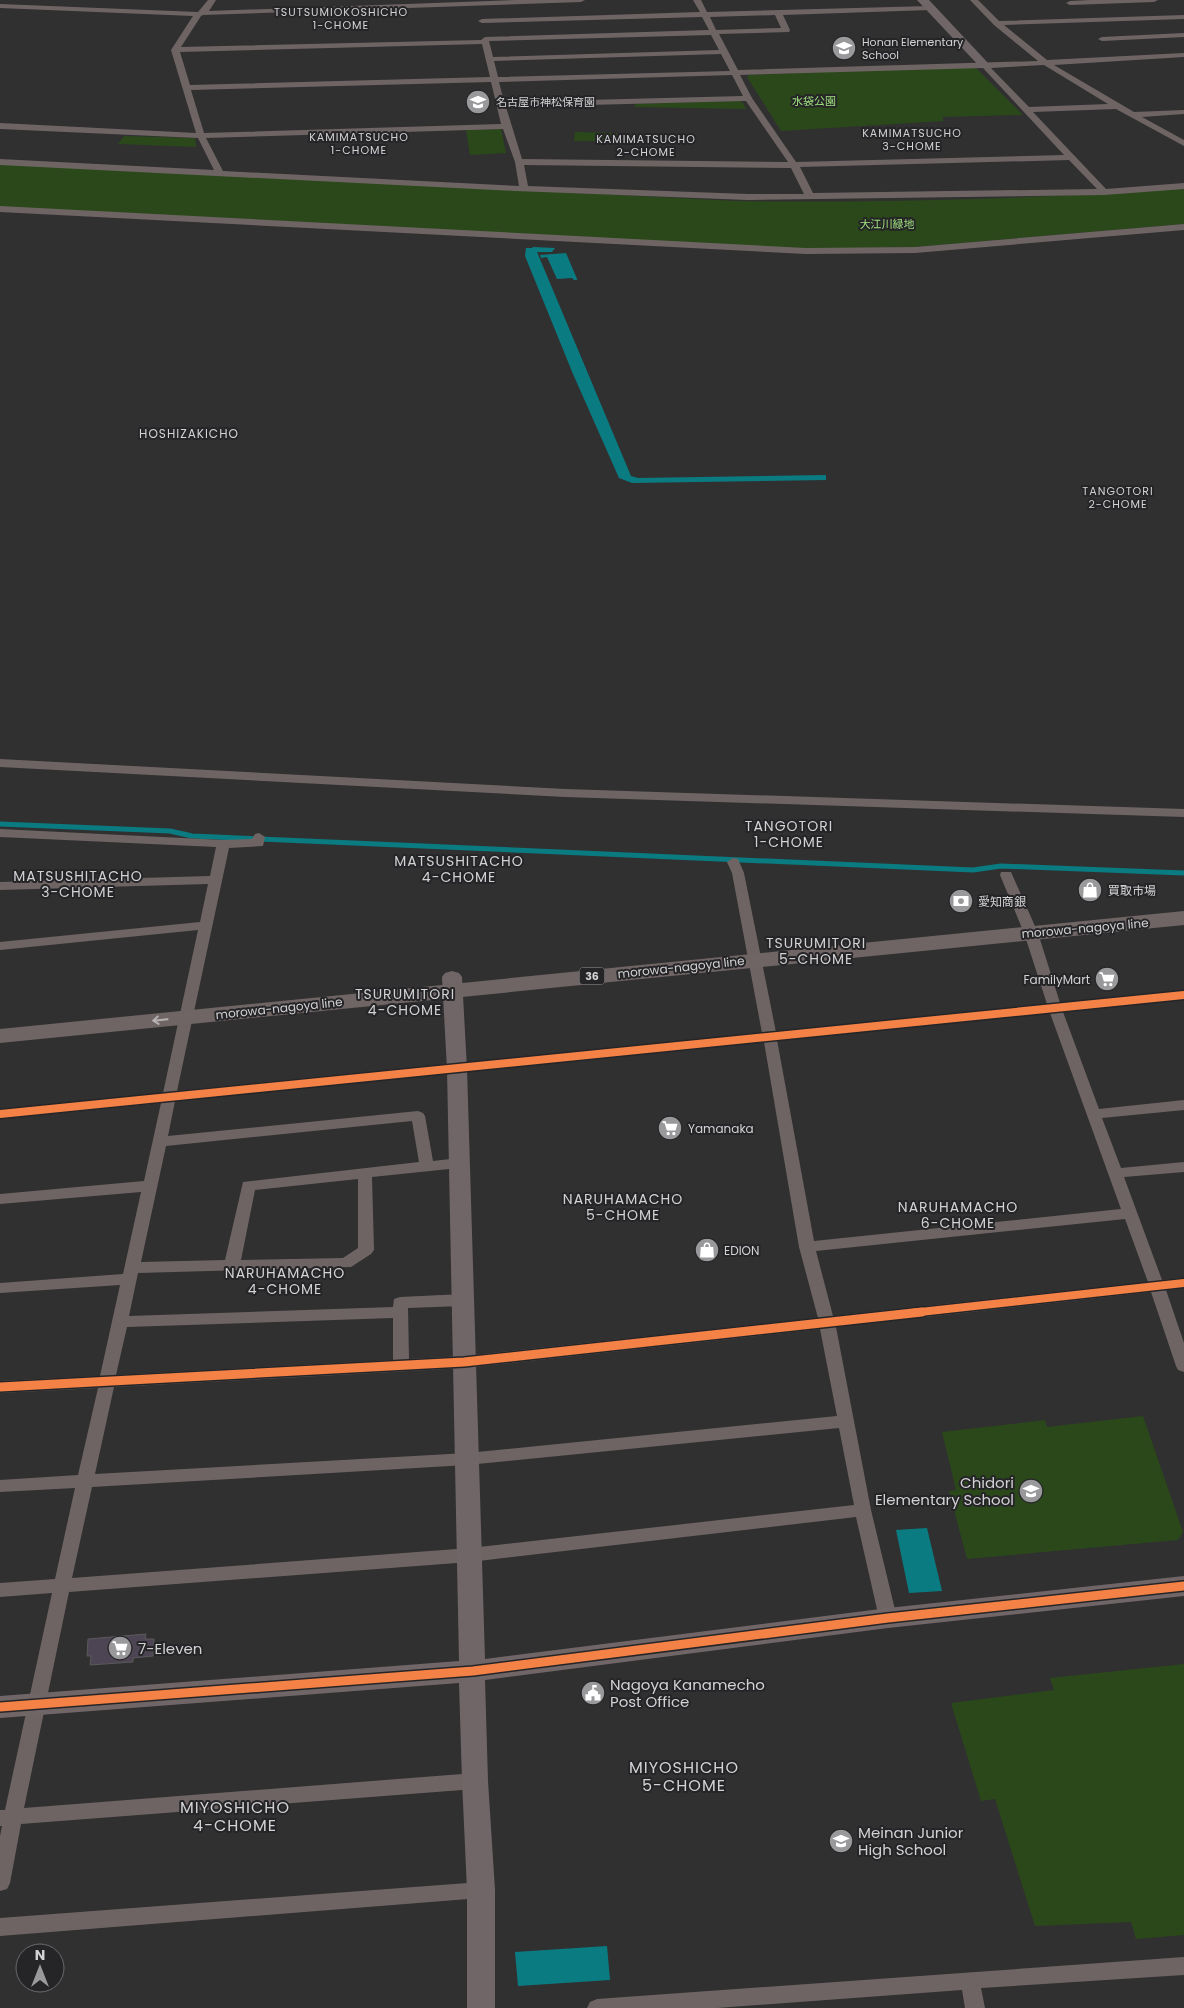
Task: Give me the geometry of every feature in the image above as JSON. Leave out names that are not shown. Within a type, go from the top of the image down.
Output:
[{"type":"main road","name":"morowa-nagoya line","points":[[1029,927],[1184,905]]},
{"type":"main road","name":"morowa-nagoya line","points":[[0,1021],[188,1010],[1029,927],[1184,918]]},
{"type":"main road","name":"morowa-nagoya line","points":[[0,1036],[188,1010]]},
{"type":"street","points":[[50,8],[56,0]]},
{"type":"street","points":[[124,11],[132,0]]},
{"type":"street","points":[[212,0],[200,13],[175,50],[201,136],[220,173]]},
{"type":"street","points":[[0,6],[200,13],[476,2],[581,0]]},
{"type":"street","points":[[697,0],[748,98],[794,165],[810,198]]},
{"type":"street","points":[[974,0],[997,23],[1044,62],[1132,115],[1184,143]]},
{"type":"street","points":[[1068,1],[1154,0]]},
{"type":"street","points":[[1068,1],[1102,39]]},
{"type":"street","points":[[476,2],[506,126],[519,162],[524,187]]},
{"type":"street","points":[[482,21],[778,12],[926,4],[1104,192]]},
{"type":"street","points":[[175,50],[786,30],[778,12]]},
{"type":"street","points":[[185,88],[985,66],[1044,62],[1102,39],[1184,17]]},
{"type":"street","points":[[997,23],[1102,39],[1184,55]]},
{"type":"street","points":[[1102,39],[1184,35]]},
{"type":"street","points":[[490,59],[723,52]]},
{"type":"street","points":[[501,105],[748,98]]},
{"type":"street","points":[[1027,110],[1119,106]]},
{"type":"street","points":[[1132,115],[1184,112]]},
{"type":"street","points":[[0,126],[201,136],[506,126]]},
{"type":"street","points":[[519,162],[794,165],[1072,157]]},
{"type":"street","points":[[0,162],[670,194],[810,198],[1104,192],[1184,186]]},
{"type":"street","points":[[0,209],[806,251],[915,250],[1184,227]]},
{"type":"street","points":[[0,763],[565,793],[1184,813]]},
{"type":"street","points":[[0,833],[222,844],[258,843],[259,839]]},
{"type":"street","points":[[0,1883],[7,1818],[36,1704],[86,1481],[160,1142],[222,844]]},
{"type":"street","points":[[733,862],[738,873],[770,1038],[806,1247],[827,1323],[863,1510],[888,1618]]},
{"type":"street","points":[[1006,874],[1029,927],[1055,1009],[1158,1286],[1184,1366]]},
{"type":"street","points":[[0,886],[215,880]]},
{"type":"street","points":[[0,946],[205,925]]},
{"type":"street","points":[[453,984],[457,1069],[475,1781],[482,1890],[481,2008]]},
{"type":"street","points":[[0,1114],[1184,995]]},
{"type":"street","points":[[1094,1114],[1184,1105]]},
{"type":"street","points":[[160,1142],[418,1116],[427,1166]]},
{"type":"street","points":[[232,1266],[248,1186],[459,1162]]},
{"type":"street","points":[[1116,1173],[1184,1167]]},
{"type":"street","points":[[0,1288],[131,1273],[232,1266],[346,1263],[366,1250],[365,1173]]},
{"type":"street","points":[[0,1199],[150,1186]]},
{"type":"street","points":[[806,1247],[1130,1213]]},
{"type":"street","points":[[0,1387],[464,1362],[1184,1283]]},
{"type":"street","points":[[401,1366],[400,1303],[463,1300]]},
{"type":"street","points":[[120,1322],[401,1312]]},
{"type":"street","points":[[0,1486],[467,1459],[845,1421]]},
{"type":"street","points":[[0,1590],[470,1555],[863,1510]]},
{"type":"street","points":[[0,1707],[473,1671],[888,1618],[1184,1586]]},
{"type":"street","points":[[7,1818],[475,1781]]},
{"type":"street","points":[[0,1927],[482,1890]]},
{"type":"street","points":[[597,2008],[1184,1966]]},
{"type":"street","points":[[970,1980],[975,2008]]},
{"type":"green space","name":"水袋公園","points":[[974,66],[1023,115],[942,117],[944,121],[781,131],[747,77],[749,75]]},
{"type":"green space","points":[[739,101],[743,103],[746,109],[635,107],[635,104]]},
{"type":"green space","points":[[501,129],[506,153],[470,155],[466,130]]},
{"type":"green space","points":[[575,132],[617,133],[616,141],[574,141]]},
{"type":"green space","points":[[124,136],[195,138],[196,147],[118,144]]},
{"type":"green space","name":"大江川緑地","points":[[0,164],[737,201],[961,199],[1073,195],[1184,188],[1184,224],[914,247],[810,249],[0,208]]},
{"type":"green space","points":[[1143,1416],[1183,1532],[1178,1540],[967,1559],[949,1491],[956,1490],[942,1432],[1045,1420],[1047,1427]]},
{"type":"green space","points":[[1184,1664],[1184,1935],[1136,1939],[1131,1922],[1035,1926],[995,1799],[981,1801],[951,1703],[1054,1690],[1050,1678]]},
{"type":"water","points":[[526,248],[555,248],[552,252],[537,252],[631,476],[638,478],[826,475],[826,480],[632,483],[619,478],[573,374],[525,256]]},
{"type":"water","points":[[566,253],[577,280],[572,278],[557,279],[547,257],[541,258],[540,255]]},
{"type":"water","points":[[927,1528],[942,1591],[909,1593],[896,1530]]},
{"type":"water","points":[[607,1946],[610,1980],[518,1986],[515,1952]]},
{"type":"building","name":"7-Eleven","points":[[146,1634],[145,1639],[154,1639],[153,1656],[133,1658],[133,1662],[90,1665],[91,1656],[87,1656],[88,1639]]},
{"type":"waterway","points":[[0,824],[170,831],[192,836],[973,870],[1001,866],[1184,873]]},
{"type":"cycle path","points":[[0,1114],[1184,995]]},
{"type":"cycle path","points":[[0,1387],[464,1362],[1184,1283]]},
{"type":"cycle path","points":[[0,1707],[473,1671],[888,1618],[1184,1586]]},
{"type":"place","name":"Honan Elementary School","points":[[844,48]]},
{"type":"place","name":"名古屋市神松保育園","points":[[478,102]]},
{"type":"place","name":"買取市場","points":[[1090,890]]},
{"type":"place","name":"愛知商銀","points":[[961,901]]},
{"type":"place","name":"FamilyMart","points":[[1107,979]]},
{"type":"place","name":"Yamanaka","points":[[670,1128]]},
{"type":"place","name":"EDION","points":[[707,1250]]},
{"type":"place","name":"Chidori Elementary School","points":[[1031,1491]]},
{"type":"place","name":"7-Eleven","points":[[120,1648]]},
{"type":"place","name":"Nagoya Kanamecho Post Office","points":[[593,1693]]},
{"type":"place","name":"Meinan Junior High School","points":[[841,1841]]},
{"type":"district","name":"TSUTSUMIOKOSHICHO 1-CHOME","points":[[341,18]]},
{"type":"district","name":"KAMIMATSUCHO 3-CHOME","points":[[912,139]]},
{"type":"district","name":"KAMIMATSUCHO 1-CHOME","points":[[359,143]]},
{"type":"district","name":"KAMIMATSUCHO 2-CHOME","points":[[646,145]]},
{"type":"district","name":"HOSHIZAKICHO","points":[[189,433]]},
{"type":"district","name":"TANGOTORI 2-CHOME","points":[[1118,497]]},
{"type":"district","name":"TANGOTORI 1-CHOME","points":[[789,834]]},
{"type":"district","name":"MATSUSHITACHO 4-CHOME","points":[[459,870]]},
{"type":"district","name":"MATSUSHITACHO 3-CHOME","points":[[78,884]]},
{"type":"district","name":"TSURUMITORI 5-CHOME","points":[[816,952]]},
{"type":"district","name":"TSURUMITORI 4-CHOME","points":[[405,1002]]},
{"type":"district","name":"NARUHAMACHO 5-CHOME","points":[[623,1208]]},
{"type":"district","name":"NARUHAMACHO 6-CHOME","points":[[958,1216]]},
{"type":"district","name":"NARUHAMACHO 4-CHOME","points":[[285,1282]]},
{"type":"district","name":"MIYOSHICHO 5-CHOME","points":[[684,1776]]},
{"type":"district","name":"MIYOSHICHO 4-CHOME","points":[[235,1816]]}]
